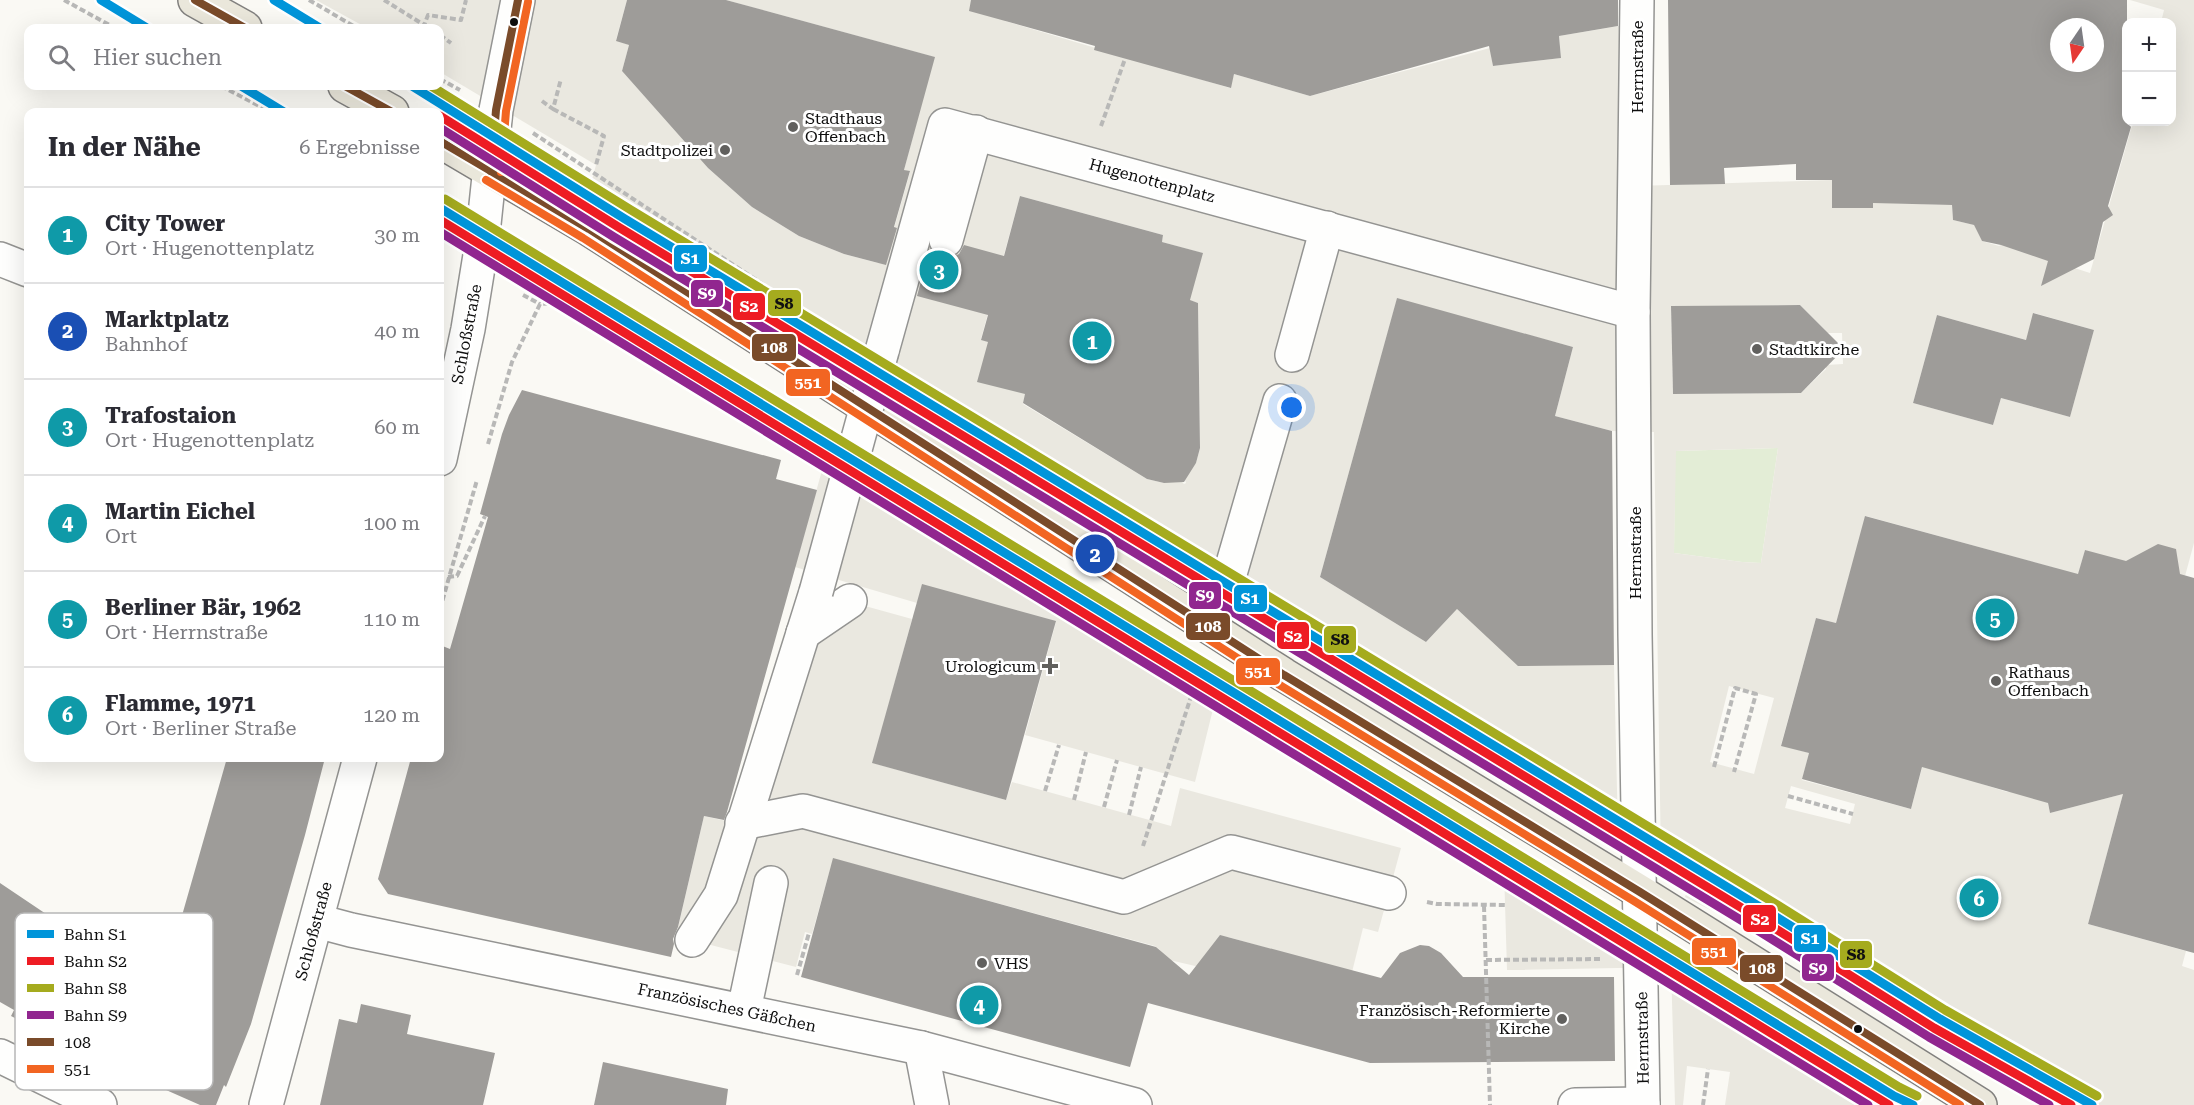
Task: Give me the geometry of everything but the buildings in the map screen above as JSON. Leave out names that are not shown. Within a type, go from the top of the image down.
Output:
[{"type":"main road","points":[[195,0],[238,24]]},
{"type":"main road","points":[[352,90],[385,108]]},
{"type":"main road","points":[[444,143],[589,229],[1284,675],[1640,892],[1980,1105]]},
{"type":"street","name":"Schloßstraße","points":[[444,434],[468,329],[482,243],[496,110],[518,0]]},
{"type":"street","name":"Herrnstraße","points":[[1637,0],[1633,312],[1635,634],[1643,1104]]},
{"type":"street","name":"Hugenottenplatz","points":[[803,633],[931,235],[945,125],[1633,312]]},
{"type":"street","points":[[1292,355],[1328,228]]},
{"type":"street","points":[[0,259],[24,268]]},
{"type":"street","points":[[1225,591],[1280,401]]},
{"type":"street","points":[[692,939],[721,895],[803,633],[850,601]]},
{"type":"street","name":"Schloßstraße","points":[[266,1105],[359,762]]},
{"type":"street","points":[[742,823],[802,811],[1124,897],[1231,852],[1389,892]]},
{"type":"street","points":[[744,1010],[771,883]]},
{"type":"street","name":"Französisches Gäßchen","points":[[316,921],[921,1048],[1135,1105]]},
{"type":"street","points":[[921,1048],[932,1105]]},
{"type":"street","points":[[0,1056],[15,1063]]},
{"type":"street","points":[[69,1090],[100,1105]]},
{"type":"street","points":[[1575,1105],[1643,1104]]},
{"type":"path","points":[[64,0],[108,24]]},
{"type":"path","points":[[309,0],[350,24]]},
{"type":"path","points":[[384,0],[420,24]]},
{"type":"path","points":[[425,24],[428,15],[461,20],[466,0]]},
{"type":"path","points":[[444,38],[451,43]]},
{"type":"path","points":[[1088,163],[1125,59]]},
{"type":"path","points":[[553,109],[561,79]]},
{"type":"path","points":[[229,90],[263,108]]},
{"type":"path","points":[[542,101],[604,136],[596,165]]},
{"type":"path","points":[[618,187],[684,232]]},
{"type":"path","points":[[523,295],[540,304],[581,302]]},
{"type":"path","points":[[485,453],[512,362],[540,304]]},
{"type":"path","points":[[444,593],[478,475]]},
{"type":"path","points":[[448,577],[458,576],[485,516]]},
{"type":"path","points":[[1152,821],[1164,774],[1197,678],[1468,846],[1495,852]]},
{"type":"path","points":[[1714,767],[1735,688],[1756,694],[1734,772]]},
{"type":"path","points":[[1045,791],[1059,745]]},
{"type":"path","points":[[1074,800],[1086,752]]},
{"type":"path","points":[[1104,807],[1117,760]]},
{"type":"path","points":[[1129,815],[1141,767]]},
{"type":"path","points":[[1788,796],[1853,814]]},
{"type":"path","points":[[1437,904],[1505,905]]},
{"type":"path","points":[[1485,906],[1490,1105]]},
{"type":"path","points":[[1753,914],[1771,918],[1818,936],[1873,964],[2039,1072]]},
{"type":"path","points":[[797,975],[809,933]]},
{"type":"path","points":[[1486,960],[1642,959]]},
{"type":"path","points":[[1703,1105],[1708,1069]]},
{"type":"green space","points":[[1778,448],[1761,563],[1674,553],[1675,451]]},
{"type":"shaded area","points":[[316,0],[627,0],[616,40],[629,45],[622,71],[708,168],[752,207],[799,236],[844,254],[878,263],[893,232],[910,172],[904,170],[934,57],[726,0],[1011,0],[1005,21],[1230,88],[1234,74],[1310,96],[1490,48],[1493,66],[1561,58],[1559,36],[1637,23],[1636,186],[1832,180],[1832,208],[1873,208],[1873,191],[1888,181],[1889,203],[1952,205],[1953,220],[1974,225],[1982,241],[1999,246],[2015,237],[2062,264],[2090,273],[2132,126],[2176,126],[2176,18],[2162,18],[2164,10],[2130,0],[2194,0],[2194,543],[2185,576],[2119,565],[2085,550],[2076,583],[2055,568],[1866,516],[1836,623],[1816,618],[1781,745],[1809,753],[1802,780],[1911,809],[1930,738],[1987,753],[1979,783],[2007,792],[2045,790],[2050,813],[2123,794],[2088,924],[2186,951],[2182,966],[2194,970],[2194,1105],[2063,1105],[1819,955],[1740,925],[1685,897],[1691,879],[1661,859],[1654,432],[1612,431],[1555,416],[1573,347],[1397,299],[1320,577],[1426,642],[1457,609],[1518,665],[1614,665],[1618,831],[586,202],[596,165],[444,74],[444,24],[360,24]],"holes":[[[1020,196],[1163,235],[1162,242],[1202,253],[1192,291],[1186,299],[1198,303],[1200,448],[1196,463],[1184,477],[1186,483],[1184,484],[1179,479],[1164,483],[1147,479],[1023,404],[1026,391],[988,342],[981,339]],[[1800,305],[1826,333],[1842,333],[1843,364],[1826,365],[1826,369],[1801,393],[1673,394],[1671,307]],[[2034,313],[2094,330],[2070,417],[2001,398],[1993,425],[1913,403],[1937,315],[2026,340]],[[1778,448],[1761,563],[1674,553],[1676,451]],[[1729,686],[1774,698],[1754,774],[1710,762]],[[1791,786],[1855,804],[1850,824],[1785,808]]]},
{"type":"shaded area","points":[[826,456],[1217,693],[1195,782],[1025,735],[1056,622],[917,603],[795,567]]},
{"type":"shaded area","points":[[800,588],[912,619],[873,763],[1006,800],[1012,782],[1171,826],[1180,788],[1401,848],[1378,932],[1363,928],[1352,972],[1228,937],[1225,937],[1208,969],[1161,958],[1160,950],[1155,946],[842,861],[831,866],[812,934],[805,932],[796,967],[676,936],[704,816],[735,823]]},
{"type":"shaded area","points":[[1503,837],[1740,987],[1858,1085],[1892,1105],[1725,1105],[1730,1072],[1687,1066],[1683,1105],[1675,1105],[1671,967],[1507,970]]},
{"type":"rail line","name":"S1","points":[[101,0],[140,24]]},
{"type":"rail line","name":"S1","points":[[274,0],[313,24]]},
{"type":"rail line","name":"S1","points":[[248,90],[277,108]]},
{"type":"rail line","name":"S1","points":[[418,90],[625,219],[1765,910],[1940,1019],[2092,1105]]},
{"type":"rail line","name":"S8","points":[[437,90],[631,210],[1771,901],[1945,1010],[2097,1096]]},
{"type":"rail line","name":"S2","points":[[444,118],[620,228],[1760,919],[1934,1028],[2071,1105]]},
{"type":"rail line","name":"S9","points":[[444,131],[614,237],[1754,928],[1929,1037],[2049,1105]]},
{"type":"rail line","name":"S8","points":[[445,199],[1917,1096]]},
{"type":"rail line","name":"S1","points":[[444,210],[1894,1096],[1913,1105]]},
{"type":"rail line","name":"S2","points":[[444,222],[1889,1105]]},
{"type":"rail line","name":"S9","points":[[444,234],[1868,1105]]},
{"type":"transit line","name":"108","points":[[195,0],[238,24]]},
{"type":"transit line","name":"108","points":[[491,171],[496,110],[518,0]]},
{"type":"transit line","name":"551","points":[[501,172],[506,111],[528,2]]},
{"type":"transit line","name":"108","points":[[352,90],[385,108]]},
{"type":"transit line","name":"108","points":[[444,143],[589,229],[1284,675],[1640,892],[1980,1105]]},
{"type":"transit line","name":"551","points":[[486,180],[583,238],[1278,684],[1634,901],[1960,1105]]},
{"type":"place","name":"Stadthaus Offenbach","points":[[793,127]]},
{"type":"place","name":"Stadtpolizei","points":[[725,150]]},
{"type":"place","name":"Trafostaion","points":[[939,270]]},
{"type":"place","name":"City Tower","points":[[1092,341]]},
{"type":"place","name":"Stadtkirche","points":[[1757,349]]},
{"type":"place","name":"Marktplatz","points":[[1095,554]]},
{"type":"place","name":"Berliner Bär, 1962","points":[[1995,618]]},
{"type":"place","name":"Urologicum","points":[[1050,666]]},
{"type":"place","name":"Rathaus Offenbach","points":[[1996,681]]},
{"type":"place","name":"Flamme, 1971","points":[[1979,898]]},
{"type":"place","name":"VHS","points":[[982,963]]},
{"type":"place","name":"Martin Eichel","points":[[979,1005]]},
{"type":"place","name":"Französisch-Reformierte Kirche","points":[[1562,1019]]}]
